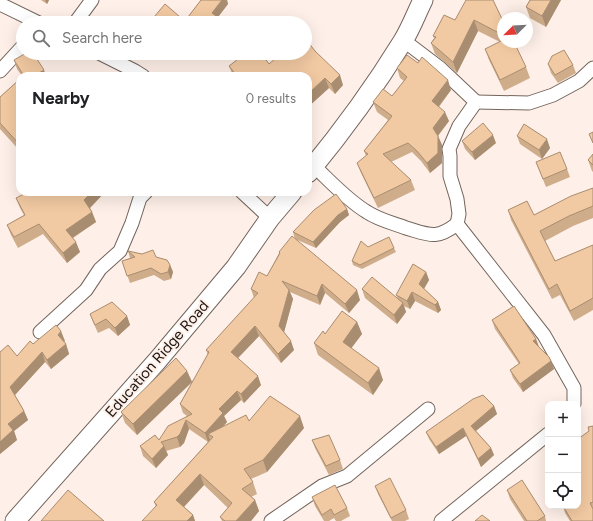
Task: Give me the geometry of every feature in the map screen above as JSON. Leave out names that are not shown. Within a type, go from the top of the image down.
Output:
[{"type":"main road","points":[[312,168],[360,105],[403,40],[423,0]]},
{"type":"main road","name":"Education Ridge Road","points":[[15,521],[157,361],[236,267],[270,218],[289,196]]},
{"type":"street","points":[[80,16],[92,0]]},
{"type":"street","points":[[0,4],[25,16]]},
{"type":"street","points":[[403,40],[440,68],[476,102],[529,103],[553,95],[579,81],[593,68]]},
{"type":"street","points":[[0,71],[16,55]]},
{"type":"street","points":[[113,60],[137,72]]},
{"type":"street","points":[[312,170],[357,205],[384,221],[434,236],[446,233],[457,224],[459,214],[457,199],[450,176],[449,149],[458,126],[476,102]]},
{"type":"street","points":[[40,332],[86,290],[100,269],[120,250],[142,196]]},
{"type":"street","points":[[246,196],[270,218]]},
{"type":"street","points":[[457,224],[544,335],[574,388],[574,401]]},
{"type":"street","points":[[271,521],[322,486],[347,476],[428,409]]},
{"type":"street","points":[[441,521],[545,436]]},
{"type":"building","points":[[201,0],[222,0],[212,13],[216,16],[189,16]]},
{"type":"building","points":[[466,0],[493,0],[499,12],[497,12],[497,32],[474,20],[453,62],[431,43],[436,37],[433,36],[444,15],[455,20]]},
{"type":"building","points":[[530,0],[551,0],[542,16],[526,7]]},
{"type":"building","points":[[165,4],[179,16],[155,16]]},
{"type":"building","points":[[497,43],[497,48],[517,48],[526,67],[500,80],[485,49]]},
{"type":"building","points":[[312,47],[340,75],[331,84],[325,78],[312,90],[312,72],[234,72],[229,66],[237,60],[266,60],[269,64],[274,60],[312,60]]},
{"type":"building","points":[[564,50],[573,65],[555,75],[548,64],[552,56]]},
{"type":"building","points":[[407,55],[418,63],[422,57],[448,80],[432,101],[445,112],[433,128],[438,136],[438,153],[427,163],[408,143],[383,154],[411,180],[374,198],[357,163],[368,154],[364,151],[392,116],[373,102],[383,89],[392,96],[407,77],[397,68]]},
{"type":"building","points":[[14,60],[38,60],[44,70],[41,72],[22,72]]},
{"type":"building","points":[[16,83],[16,141],[0,123],[0,97]]},
{"type":"building","points":[[483,123],[493,135],[472,152],[462,141]]},
{"type":"building","points":[[524,124],[547,139],[539,150],[517,136]]},
{"type":"building","points":[[593,132],[593,143],[589,134]]},
{"type":"building","points":[[560,152],[567,169],[543,179],[536,162]]},
{"type":"building","points":[[593,154],[593,165],[588,160]]},
{"type":"building","points":[[593,188],[593,206],[540,231],[555,261],[593,245],[593,298],[570,311],[557,284],[549,289],[508,210],[527,201],[534,215],[571,196]]},
{"type":"building","points":[[336,194],[347,209],[338,215],[313,242],[293,232],[314,210]]},
{"type":"building","points":[[20,196],[88,196],[84,200],[92,212],[66,230],[76,242],[63,253],[39,224],[14,237],[7,225],[25,215],[16,198]]},
{"type":"building","points":[[292,236],[357,290],[345,304],[322,284],[317,296],[282,281],[289,290],[279,326],[291,341],[278,354],[255,326],[231,352],[258,376],[241,394],[237,391],[219,409],[223,413],[205,433],[186,420],[180,434],[177,437],[161,442],[164,446],[152,459],[140,446],[155,435],[159,440],[168,426],[192,414],[180,404],[209,352],[206,350],[258,293],[251,289],[259,272],[267,276],[280,253],[279,252]]},
{"type":"building","points":[[389,237],[394,248],[360,265],[352,261],[361,241],[368,247]]},
{"type":"building","points":[[153,250],[156,257],[167,260],[170,265],[168,272],[161,274],[151,268],[127,276],[122,261],[135,257],[128,251],[142,254]]},
{"type":"building","points":[[413,264],[426,272],[419,284],[438,302],[435,305],[412,292],[407,301],[396,295]]},
{"type":"building","points":[[372,277],[403,303],[394,315],[362,289]]},
{"type":"building","points":[[112,302],[127,316],[115,328],[106,319],[95,325],[90,314]]},
{"type":"building","points":[[514,306],[536,339],[533,341],[551,361],[520,384],[510,370],[520,363],[492,320]]},
{"type":"building","points":[[342,311],[357,322],[343,342],[379,368],[368,383],[314,343],[323,331],[325,334]]},
{"type":"building","points":[[56,325],[61,331],[58,335],[66,344],[47,360],[42,352],[10,387],[24,411],[8,424],[13,430],[0,442],[0,352],[8,345],[17,356],[30,341],[33,344]]},
{"type":"building","points":[[176,358],[187,371],[133,424],[121,412]]},
{"type":"building","points":[[483,395],[494,406],[471,426],[491,448],[478,459],[463,428],[436,447],[426,432],[473,399]]},
{"type":"building","points":[[270,396],[300,416],[263,460],[244,469],[253,482],[242,489],[255,500],[236,521],[225,521],[220,517],[232,503],[200,474],[176,500],[193,515],[187,521],[142,521],[157,505],[154,502],[213,437],[208,434],[246,415],[249,421]]},
{"type":"building","points":[[593,426],[593,502],[590,503],[593,509],[593,521],[572,521],[565,509],[581,509],[581,437],[589,431],[588,427]]},
{"type":"building","points":[[329,435],[340,460],[326,466],[312,440]]},
{"type":"building","points":[[390,478],[406,510],[391,518],[375,486]]},
{"type":"building","points":[[522,480],[545,516],[537,521],[527,521],[507,490]]},
{"type":"building","points":[[335,485],[347,508],[334,515],[331,509],[322,515],[312,497]]},
{"type":"building","points":[[68,490],[104,521],[41,521]]},
{"type":"building","points":[[482,515],[490,521],[475,521]]}]
